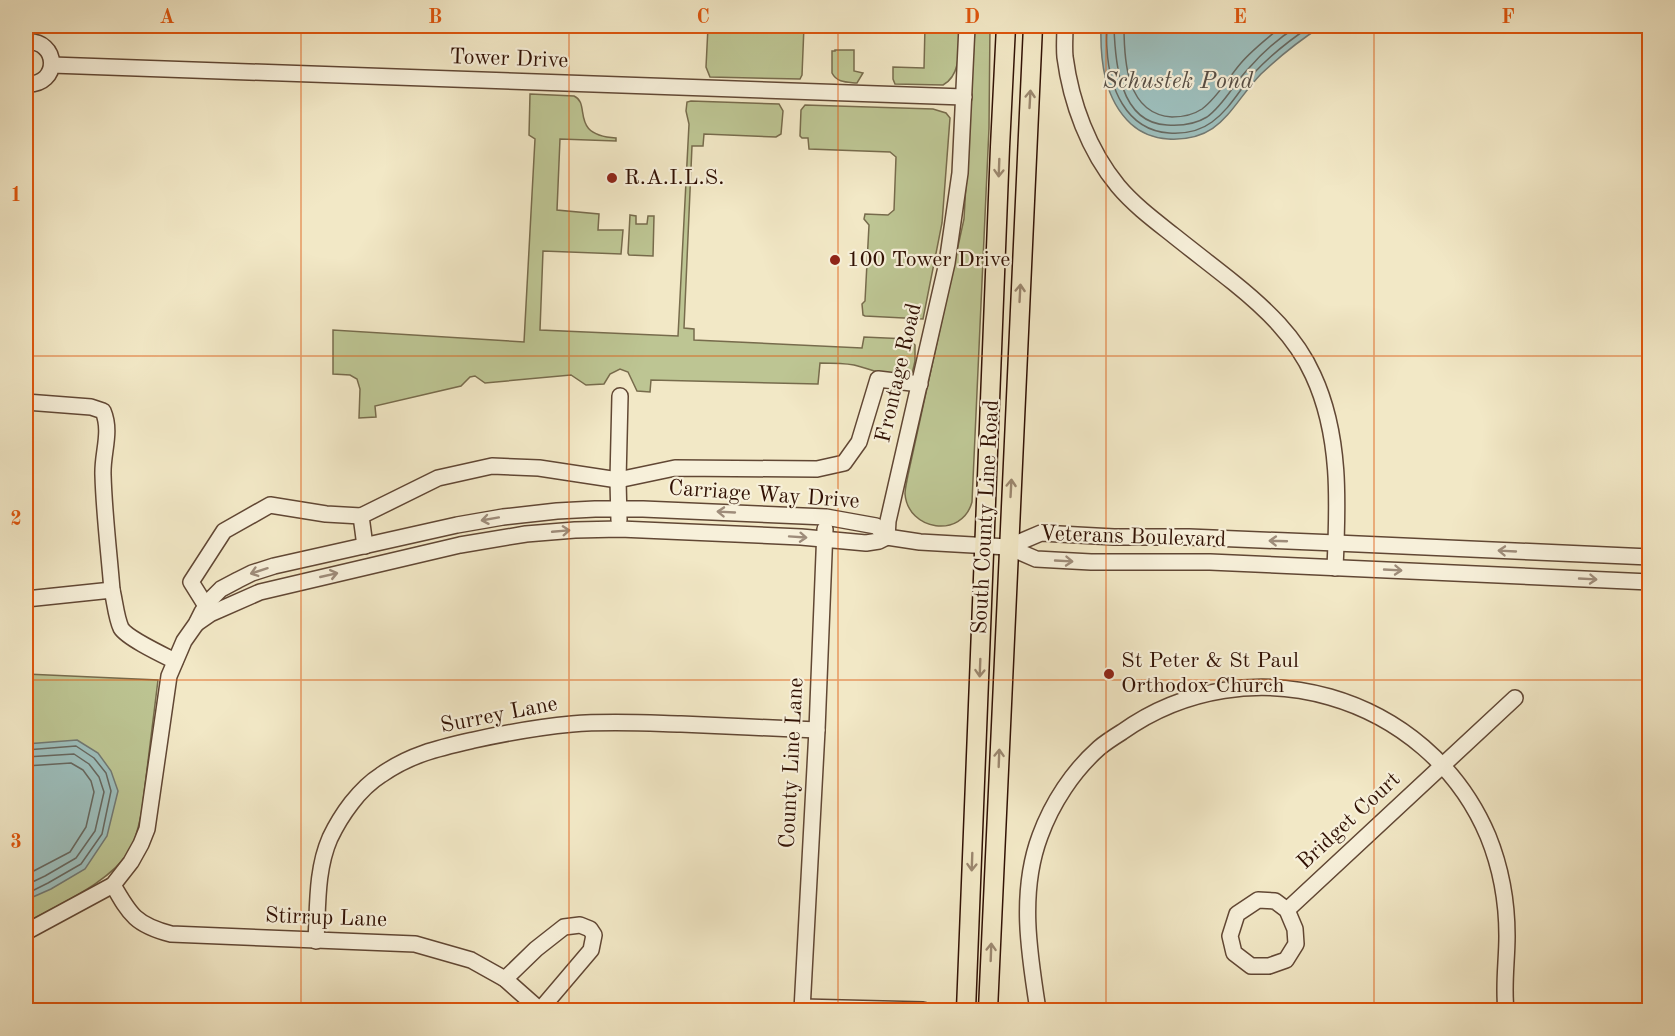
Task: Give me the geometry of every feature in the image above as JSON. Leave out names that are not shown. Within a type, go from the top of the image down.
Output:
[{"type":"main road","name":"South County Line Road","points":[[966,1011],[1006,26]]},
{"type":"main road","name":"South County Line Road","points":[[988,1011],[1032,26]]},
{"type":"street","name":"Frontage Road","points":[[887,537],[888,522],[947,263],[960,172],[967,26]]},
{"type":"street","points":[[1065,26],[1065,56],[1079,115],[1089,141],[1118,186],[1159,224],[1259,303],[1285,332],[1308,366],[1322,397],[1333,441],[1336,464],[1335,568]]},
{"type":"street","points":[[26,42],[44,46],[52,65],[50,72],[40,82],[26,84]]},
{"type":"street","name":"Tower Drive","points":[[52,65],[964,97]]},
{"type":"street","points":[[206,606],[191,582],[224,531],[270,505],[326,514],[362,516],[438,478],[492,466],[539,468],[618,480],[675,468],[817,469],[844,463],[859,442],[878,379],[920,384]]},
{"type":"street","points":[[620,396],[618,480],[620,529]]},
{"type":"street","points":[[26,402],[91,406],[103,411],[107,420],[107,433],[102,472],[112,590],[118,618],[122,630],[175,661]]},
{"type":"street","name":"Carriage Way Drive","points":[[26,932],[113,885],[131,862],[147,829],[169,676],[175,661],[184,641],[206,606],[221,589],[252,573],[457,525],[557,511],[618,509],[826,517],[876,526],[887,537],[866,543],[801,537],[620,529],[526,534],[460,545],[260,592],[210,614],[196,624]]},
{"type":"street","points":[[524,515],[526,534]]},
{"type":"street","points":[[362,516],[365,546]]},
{"type":"street","name":"County Line Lane","points":[[802,1009],[826,517]]},
{"type":"street","name":"Veterans Boulevard","points":[[1008,547],[1041,534],[1189,537],[1650,557]]},
{"type":"street","points":[[887,537],[920,542],[1008,547]]},
{"type":"street","name":"Veterans Boulevard","points":[[1008,547],[1036,559],[1091,562],[1210,562],[1650,582]]},
{"type":"street","points":[[296,561],[301,582]]},
{"type":"street","points":[[26,599],[112,590]]},
{"type":"street","points":[[1038,1011],[1027,914],[1029,881],[1040,837],[1056,802],[1074,776],[1099,748],[1141,719],[1183,700],[1213,691],[1265,686],[1296,689],[1340,699],[1379,716],[1414,740],[1443,765],[1478,815],[1500,875],[1507,918],[1504,991],[1506,1011]]},
{"type":"street","name":"Bridget Court","points":[[1287,910],[1515,698]]},
{"type":"street","name":"Surrey Lane","points":[[316,941],[319,882],[330,838],[360,794],[379,776],[421,753],[506,733],[573,724],[636,723],[817,730]]},
{"type":"street","name":"Stirrup Lane","points":[[113,885],[135,919],[154,930],[171,934],[415,944],[471,960],[505,979],[540,1010]]},
{"type":"street","points":[[1258,900],[1275,901],[1287,910],[1295,929],[1296,944],[1286,960],[1269,966],[1251,966],[1234,953],[1230,936],[1237,914],[1258,900]]},
{"type":"street","points":[[505,979],[536,949],[564,927],[580,925],[590,929],[594,935],[591,950],[540,1010]]},
{"type":"street","points":[[802,1009],[923,1011]]},
{"type":"green space","points":[[804,26],[800,79],[710,77],[706,67],[708,27]]},
{"type":"green space","points":[[925,26],[959,26],[958,58],[954,74],[943,85],[895,84],[893,67],[924,68]]},
{"type":"green space","points":[[975,26],[990,26],[989,128],[972,502],[966,514],[958,522],[936,526],[925,523],[915,516],[908,506],[905,492],[964,219]]},
{"type":"green space","points":[[854,50],[854,71],[863,73],[857,83],[837,79],[832,73],[832,51]]},
{"type":"green space","points":[[530,94],[574,96],[579,100],[586,126],[601,136],[616,138],[616,141],[560,139],[557,210],[599,214],[598,230],[623,230],[621,254],[543,251],[540,330],[678,336],[689,124],[686,111],[687,102],[779,104],[783,111],[781,134],[776,137],[704,134],[703,146],[692,146],[684,328],[694,329],[694,340],[862,348],[864,337],[908,339],[915,345],[912,374],[898,376],[854,365],[820,363],[818,384],[651,380],[650,392],[637,391],[628,372],[620,369],[610,374],[604,384],[586,385],[571,375],[485,383],[475,376],[470,377],[461,386],[375,406],[376,417],[359,418],[360,389],[357,379],[350,375],[333,374],[333,330],[524,342],[535,139],[529,135]]},
{"type":"green space","points":[[805,105],[933,109],[946,113],[950,118],[942,223],[923,319],[863,315],[869,225],[864,219],[865,214],[888,215],[894,210],[896,157],[890,152],[809,149],[808,138],[800,136],[801,110]]},
{"type":"green space","points":[[630,215],[636,216],[636,224],[647,224],[648,216],[654,216],[653,256],[629,255]]},
{"type":"green space","points":[[26,674],[158,680],[142,810],[130,850],[110,873],[97,883],[26,923]]},
{"type":"water","name":"Schustek Pond","points":[[1101,26],[1322,26],[1290,48],[1261,74],[1223,120],[1213,128],[1201,135],[1168,139],[1139,130],[1122,114],[1115,103],[1109,91],[1103,65]]},
{"type":"water","points":[[77,740],[98,753],[111,771],[118,791],[107,836],[85,869],[51,889],[26,900],[26,744]]},
{"type":"place","name":"R.A.I.L.S.","points":[[612,178]]},
{"type":"place","name":"100 Tower Drive","points":[[835,260]]},
{"type":"place","name":"St Peter & St Paul Orthodox Church","points":[[1109,674]]}]
